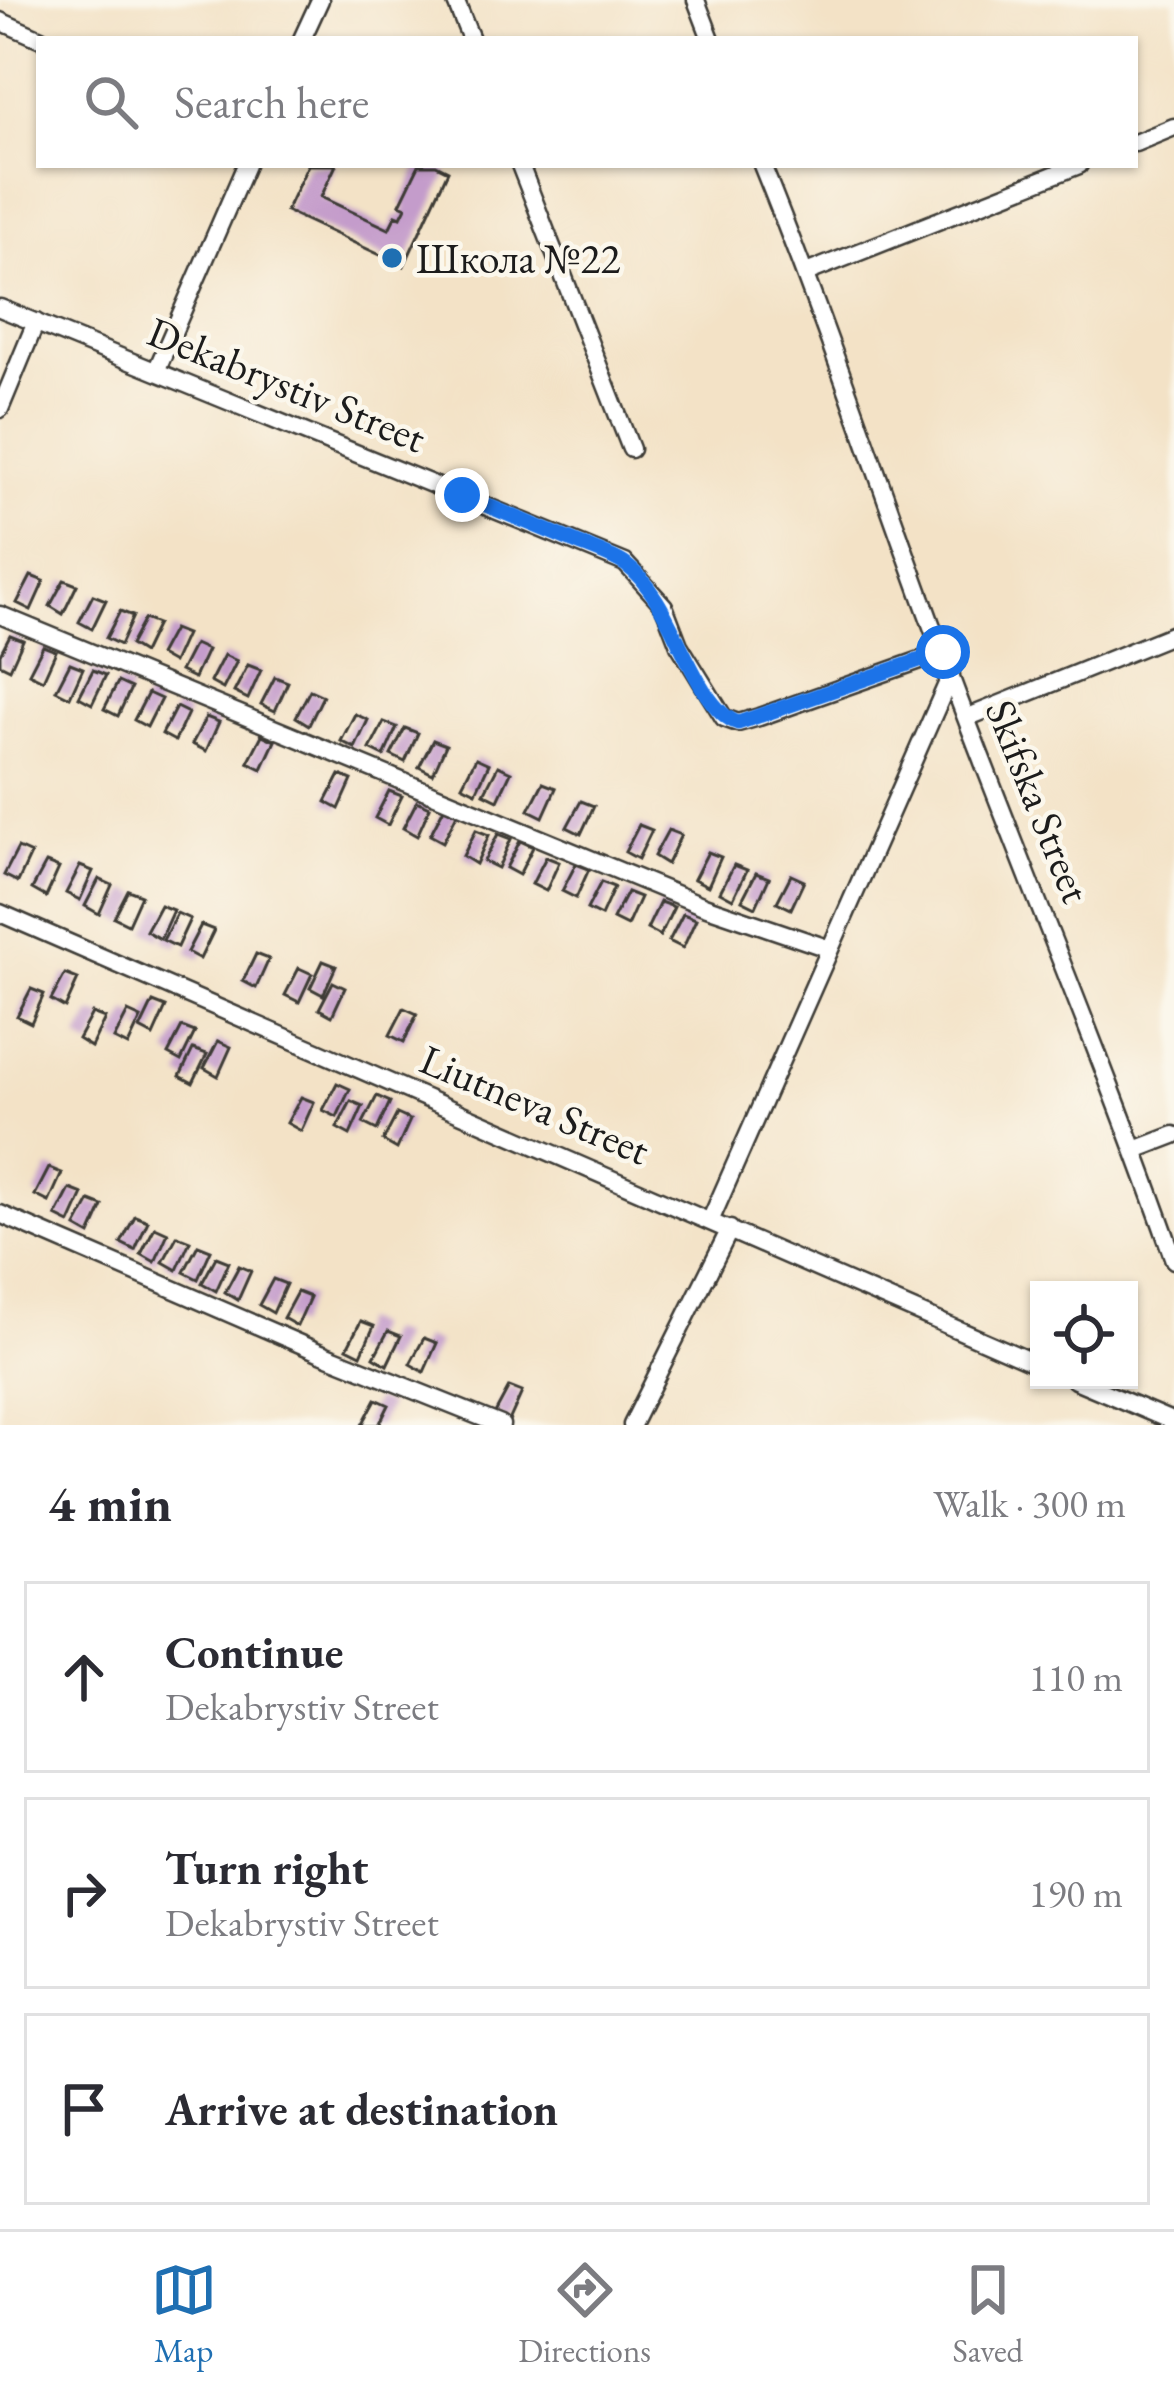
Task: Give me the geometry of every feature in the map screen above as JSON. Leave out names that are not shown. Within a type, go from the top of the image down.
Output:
[{"type":"street","points":[[303,36],[320,0]]},
{"type":"street","points":[[455,0],[470,36]]},
{"type":"street","points":[[696,0],[711,36]]},
{"type":"street","points":[[0,21],[36,37]]},
{"type":"street","points":[[1138,142],[1174,128]]},
{"type":"street","points":[[157,369],[245,168]]},
{"type":"street","points":[[521,168],[631,449]]},
{"type":"street","name":"Skifska Street","points":[[763,168],[806,273],[966,718],[1136,1150],[1174,1260]]},
{"type":"street","points":[[806,273],[1071,168]]},
{"type":"street","name":"Dekabrystiv Street","points":[[0,308],[625,563],[664,606],[680,646],[724,718],[738,723],[943,652]]},
{"type":"street","points":[[0,409],[36,322]]},
{"type":"street","points":[[0,615],[704,906],[830,949]]},
{"type":"street","points":[[966,718],[1174,634]]},
{"type":"street","points":[[711,1219],[951,675]]},
{"type":"street","name":"Liutneva Street","points":[[0,913],[1030,1361]]},
{"type":"street","points":[[1136,1150],[1174,1135]]},
{"type":"street","points":[[0,1214],[500,1425]]},
{"type":"street","points":[[632,1425],[730,1228]]},
{"type":"street","points":[[1096,1389],[1174,1422]]},
{"type":"building","points":[[307,168],[335,168],[321,197],[389,229],[406,207],[400,204],[418,168],[448,171],[404,266],[286,211]]},
{"type":"building","points":[[31,576],[44,581],[31,610],[17,603]]},
{"type":"building","points":[[64,580],[77,585],[63,614],[50,606]]},
{"type":"building","points":[[93,595],[106,600],[92,629],[79,622]]},
{"type":"building","points":[[120,611],[133,616],[120,645],[106,638]]},
{"type":"building","points":[[144,619],[157,624],[143,653],[130,645]]},
{"type":"building","points":[[173,629],[186,634],[173,663],[159,655]]},
{"type":"building","points":[[10,635],[23,640],[10,669],[0,664],[0,654]]},
{"type":"building","points":[[194,644],[207,650],[194,678],[180,671]]},
{"type":"building","points":[[43,646],[56,651],[43,680],[29,673]]},
{"type":"building","points":[[224,655],[237,661],[223,689],[210,682]]},
{"type":"building","points":[[70,663],[83,668],[70,697],[56,690]]},
{"type":"building","points":[[248,665],[261,670],[248,699],[234,692]]},
{"type":"building","points":[[93,670],[106,675],[92,704],[79,697]]},
{"type":"building","points":[[275,677],[288,682],[275,711],[261,704]]},
{"type":"building","points":[[118,682],[131,688],[118,716],[104,709]]},
{"type":"building","points":[[310,690],[323,696],[309,725],[296,717]]},
{"type":"building","points":[[148,693],[161,699],[147,727],[134,720]]},
{"type":"building","points":[[176,707],[188,713],[175,741],[162,734]]},
{"type":"building","points":[[355,714],[368,720],[355,748],[341,741]]},
{"type":"building","points":[[206,717],[219,722],[206,751],[192,744]]},
{"type":"building","points":[[384,722],[397,727],[384,756],[370,749]]},
{"type":"building","points":[[405,728],[418,733],[405,762],[391,755]]},
{"type":"building","points":[[262,735],[275,741],[262,769],[248,762]]},
{"type":"building","points":[[433,740],[446,745],[433,774],[419,767]]},
{"type":"building","points":[[476,758],[489,764],[476,792],[462,785]]},
{"type":"building","points":[[498,766],[511,772],[498,800],[484,793]]},
{"type":"building","points":[[340,775],[352,780],[339,809],[326,802]]},
{"type":"building","points":[[543,783],[556,788],[543,817],[529,810]]},
{"type":"building","points":[[389,791],[402,796],[388,825],[375,818]]},
{"type":"building","points":[[417,801],[430,807],[417,836],[403,828]]},
{"type":"building","points":[[581,801],[594,806],[581,834],[567,827]]},
{"type":"building","points":[[444,808],[457,814],[443,842],[430,835]]},
{"type":"building","points":[[639,825],[652,830],[638,859],[625,852]]},
{"type":"building","points":[[476,830],[489,835],[476,864],[463,856]]},
{"type":"building","points":[[668,830],[681,835],[667,864],[654,856]]},
{"type":"building","points":[[498,834],[511,839],[498,868],[484,861]]},
{"type":"building","points":[[520,841],[533,847],[519,875],[506,868]]},
{"type":"building","points":[[18,848],[31,854],[18,882],[4,875]]},
{"type":"building","points":[[708,852],[721,857],[708,886],[694,879]]},
{"type":"building","points":[[546,857],[559,862],[546,891],[532,884]]},
{"type":"building","points":[[46,863],[59,868],[46,897],[32,889]]},
{"type":"building","points":[[576,864],[589,869],[576,898],[562,891]]},
{"type":"building","points":[[734,865],[747,870],[733,899],[720,892]]},
{"type":"building","points":[[80,866],[93,871],[80,900],[66,893]]},
{"type":"building","points":[[756,873],[769,878],[756,907],[742,900]]},
{"type":"building","points":[[791,875],[804,881],[791,909],[777,902]]},
{"type":"building","points":[[99,879],[112,885],[99,914],[85,906]]},
{"type":"building","points":[[601,882],[614,887],[601,916],[587,909]]},
{"type":"building","points":[[128,890],[141,895],[128,924],[114,917]]},
{"type":"building","points":[[627,892],[640,897],[627,926],[613,919]]},
{"type":"building","points":[[660,902],[674,907],[660,936],[647,929]]},
{"type":"building","points":[[160,905],[173,910],[160,939],[146,931]]},
{"type":"building","points":[[177,913],[190,919],[177,947],[163,940]]},
{"type":"building","points":[[683,914],[696,919],[683,948],[669,941]]},
{"type":"building","points":[[201,925],[214,930],[200,959],[187,952]]},
{"type":"building","points":[[256,954],[269,959],[256,988],[243,981]]},
{"type":"building","points":[[323,961],[336,966],[323,995],[310,988]]},
{"type":"building","points":[[299,968],[312,974],[299,1002],[285,995]]},
{"type":"building","points":[[65,974],[78,979],[65,1008],[51,1000]]},
{"type":"building","points":[[333,982],[345,988],[332,1016],[319,1009]]},
{"type":"building","points":[[31,989],[44,994],[31,1023],[17,1016]]},
{"type":"building","points":[[153,1002],[166,1007],[153,1036],[140,1029]]},
{"type":"building","points":[[404,1008],[417,1014],[404,1042],[390,1035]]},
{"type":"building","points":[[128,1012],[141,1018],[128,1046],[114,1039]]},
{"type":"building","points":[[92,1013],[105,1018],[91,1047],[78,1039]]},
{"type":"building","points":[[182,1027],[195,1032],[181,1061],[168,1054]]},
{"type":"building","points":[[218,1041],[231,1047],[218,1076],[204,1068]]},
{"type":"building","points":[[193,1049],[207,1054],[193,1083],[180,1076]]},
{"type":"building","points":[[337,1083],[350,1089],[337,1117],[323,1110]]},
{"type":"building","points":[[377,1096],[390,1102],[377,1130],[363,1123]]},
{"type":"building","points":[[301,1097],[314,1102],[301,1131],[287,1123]]},
{"type":"building","points":[[351,1101],[363,1106],[350,1135],[337,1128]]},
{"type":"building","points":[[397,1114],[410,1120],[397,1149],[383,1141]]},
{"type":"building","points":[[49,1168],[62,1173],[49,1202],[35,1195]]},
{"type":"building","points":[[70,1189],[83,1194],[70,1223],[56,1216]]},
{"type":"building","points":[[90,1201],[103,1206],[90,1235],[76,1227]]},
{"type":"building","points":[[135,1216],[148,1221],[135,1250],[121,1243]]},
{"type":"building","points":[[155,1227],[168,1233],[155,1262],[141,1254]]},
{"type":"building","points":[[177,1236],[190,1241],[177,1270],[163,1262]]},
{"type":"building","points":[[198,1245],[211,1250],[198,1279],[184,1272]]},
{"type":"building","points":[[216,1257],[229,1262],[216,1291],[202,1283]]},
{"type":"building","points":[[239,1266],[251,1271],[238,1300],[225,1292]]},
{"type":"building","points":[[273,1279],[286,1284],[273,1313],[259,1305]]},
{"type":"building","points":[[297,1292],[310,1297],[297,1326],[283,1318]]},
{"type":"building","points":[[361,1321],[374,1326],[361,1355],[347,1348]]},
{"type":"building","points":[[388,1331],[401,1336],[387,1365],[374,1357]]},
{"type":"building","points":[[424,1338],[437,1343],[424,1372],[410,1364]]},
{"type":"building","points":[[509,1387],[522,1392],[509,1421],[495,1413]]},
{"type":"building","points":[[376,1399],[389,1405],[379,1425],[362,1425]]},
{"type":"place","name":"Школа №22","points":[[392,258]]},
{"type":"route","points":[[462,495],[625,563],[664,606],[680,646],[713,703],[724,718],[738,723],[943,652]]}]
